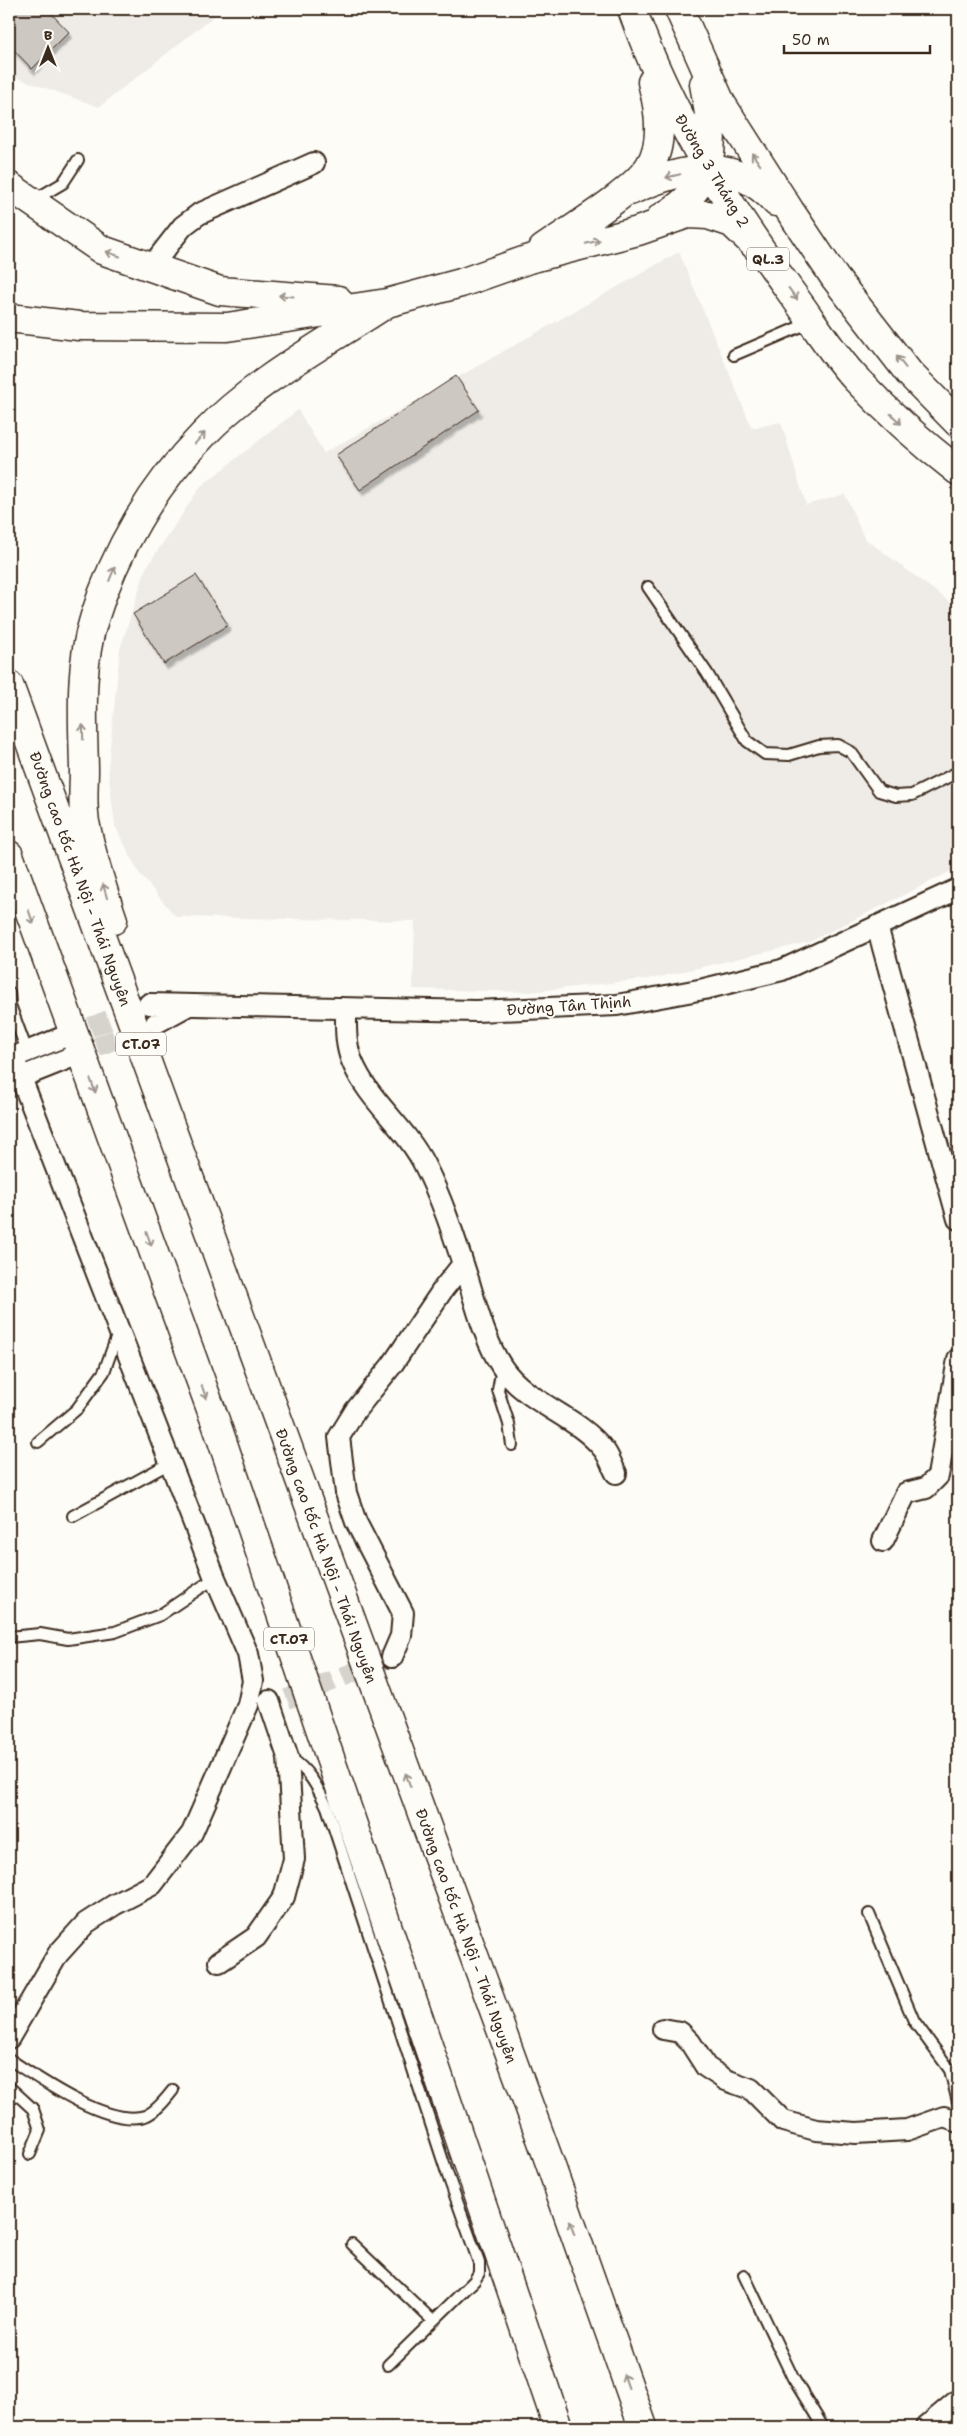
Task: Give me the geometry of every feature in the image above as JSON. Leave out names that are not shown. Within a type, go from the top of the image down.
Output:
[{"type":"highway","name":"Đường 3 Tháng 2","points":[[632,9],[681,123],[738,218],[839,359],[899,423],[958,470]]},
{"type":"highway","name":"QL.3","points":[[679,9],[721,103],[803,231],[835,278],[909,373],[958,423]]},
{"type":"highway","points":[[529,259],[618,196],[650,167],[658,145],[659,122],[655,94],[642,36]]},
{"type":"highway","points":[[638,231],[677,209],[690,198],[708,169],[711,138],[699,56]]},
{"type":"highway","points":[[618,196],[653,180],[708,169],[727,170],[748,180],[771,197],[803,231]]},
{"type":"highway","points":[[9,186],[102,250],[220,291],[387,303]]},
{"type":"highway","points":[[9,318],[78,326],[227,327],[387,303],[461,283],[529,259],[638,231],[687,214],[708,215],[732,222],[764,254]]},
{"type":"highway","points":[[270,1404],[198,1153],[111,913],[85,821],[83,703],[86,653],[94,619],[122,548],[134,525],[169,475],[203,434],[242,399],[294,362],[387,303]]},
{"type":"highway","name":"Đường cao tốc Hà Nội - Thái Nguyên","points":[[9,686],[270,1404],[547,2155],[643,2427]]},
{"type":"highway","name":"CT.07","points":[[9,855],[216,1423],[558,2427]]},
{"type":"street","points":[[151,267],[183,226],[200,214],[314,163]]},
{"type":"street","name":"Đường Tân Thịnh","points":[[153,1013],[189,1005],[476,1011],[617,1005],[704,989],[782,970],[958,889]]},
{"type":"street","points":[[877,926],[954,1185],[958,1219]]},
{"type":"street","points":[[346,1009],[346,1031],[351,1059],[366,1089],[400,1128],[424,1164],[443,1203],[481,1322],[502,1367],[522,1388],[590,1437],[604,1450],[616,1473]]},
{"type":"street","points":[[9,2038],[64,1948],[86,1923],[114,1905],[152,1885],[192,1833],[248,1704],[253,1681],[248,1654],[215,1578],[119,1330],[15,1080],[16,1056],[61,1038]]},
{"type":"street","points":[[15,1080],[68,1058]]},
{"type":"street","points":[[392,1657],[400,1636],[403,1613],[356,1522],[346,1494],[339,1437],[355,1411],[392,1365],[444,1288],[463,1264]]},
{"type":"street","points":[[883,1541],[906,1494],[926,1488],[938,1476],[950,1416],[958,1359]]},
{"type":"street","points":[[219,1962],[256,1937],[284,1896],[294,1859],[288,1757],[278,1700],[248,1704]]},
{"type":"street","points":[[663,2029],[680,2032],[690,2042],[706,2068],[726,2080],[751,2089],[783,2122],[816,2130],[856,2133],[907,2130],[944,2117],[958,2122]]},
{"type":"street","points":[[926,2427],[958,2400]]},
{"type":"lane","points":[[31,201],[63,184],[78,160]]},
{"type":"lane","points":[[734,355],[812,321]]},
{"type":"lane","points":[[648,587],[707,674],[747,741],[764,754],[789,755],[819,746],[838,744],[851,752],[878,791],[896,796],[912,795],[958,772]]},
{"type":"lane","points":[[9,992],[16,1056]]},
{"type":"lane","points":[[38,1442],[77,1409],[104,1372],[119,1330]]},
{"type":"lane","points":[[502,1367],[498,1390],[509,1424],[512,1445]]},
{"type":"lane","points":[[73,1516],[170,1463]]},
{"type":"lane","points":[[9,1637],[40,1634],[68,1639],[115,1632],[160,1615],[215,1578]]},
{"type":"lane","points":[[288,1757],[303,1766],[315,1782],[327,1807],[447,2173],[480,2263],[479,2273],[474,2281],[388,2365]]},
{"type":"lane","points":[[869,1914],[914,2021],[950,2070],[958,2102]]},
{"type":"lane","points":[[9,2059],[40,2079],[88,2104],[127,2118],[146,2116],[174,2090]]},
{"type":"lane","points":[[9,2087],[33,2109],[40,2130],[30,2154]]},
{"type":"lane","points":[[352,2244],[433,2320]]},
{"type":"lane","points":[[744,2275],[793,2378],[823,2427]]},
{"type":"shaded area","points":[[9,9],[223,9],[99,107],[9,75]]},
{"type":"shaded area","points":[[679,252],[752,428],[781,422],[806,505],[845,494],[864,538],[958,608],[958,868],[809,942],[655,978],[530,992],[413,989],[415,921],[176,917],[139,873],[115,826],[108,768],[120,649],[146,568],[201,486],[298,410],[324,453]]},
{"type":"building","points":[[9,9],[47,9],[69,32],[32,69],[9,45]]},
{"type":"building","points":[[456,376],[479,410],[360,490],[336,455]]},
{"type":"building","points":[[196,575],[228,625],[164,664],[133,614]]},
{"type":"tunnel","points":[[62,1038],[140,1008]]},
{"type":"tunnel","points":[[69,1058],[148,1026]]},
{"type":"tunnel","points":[[287,1699],[392,1657]]}]
